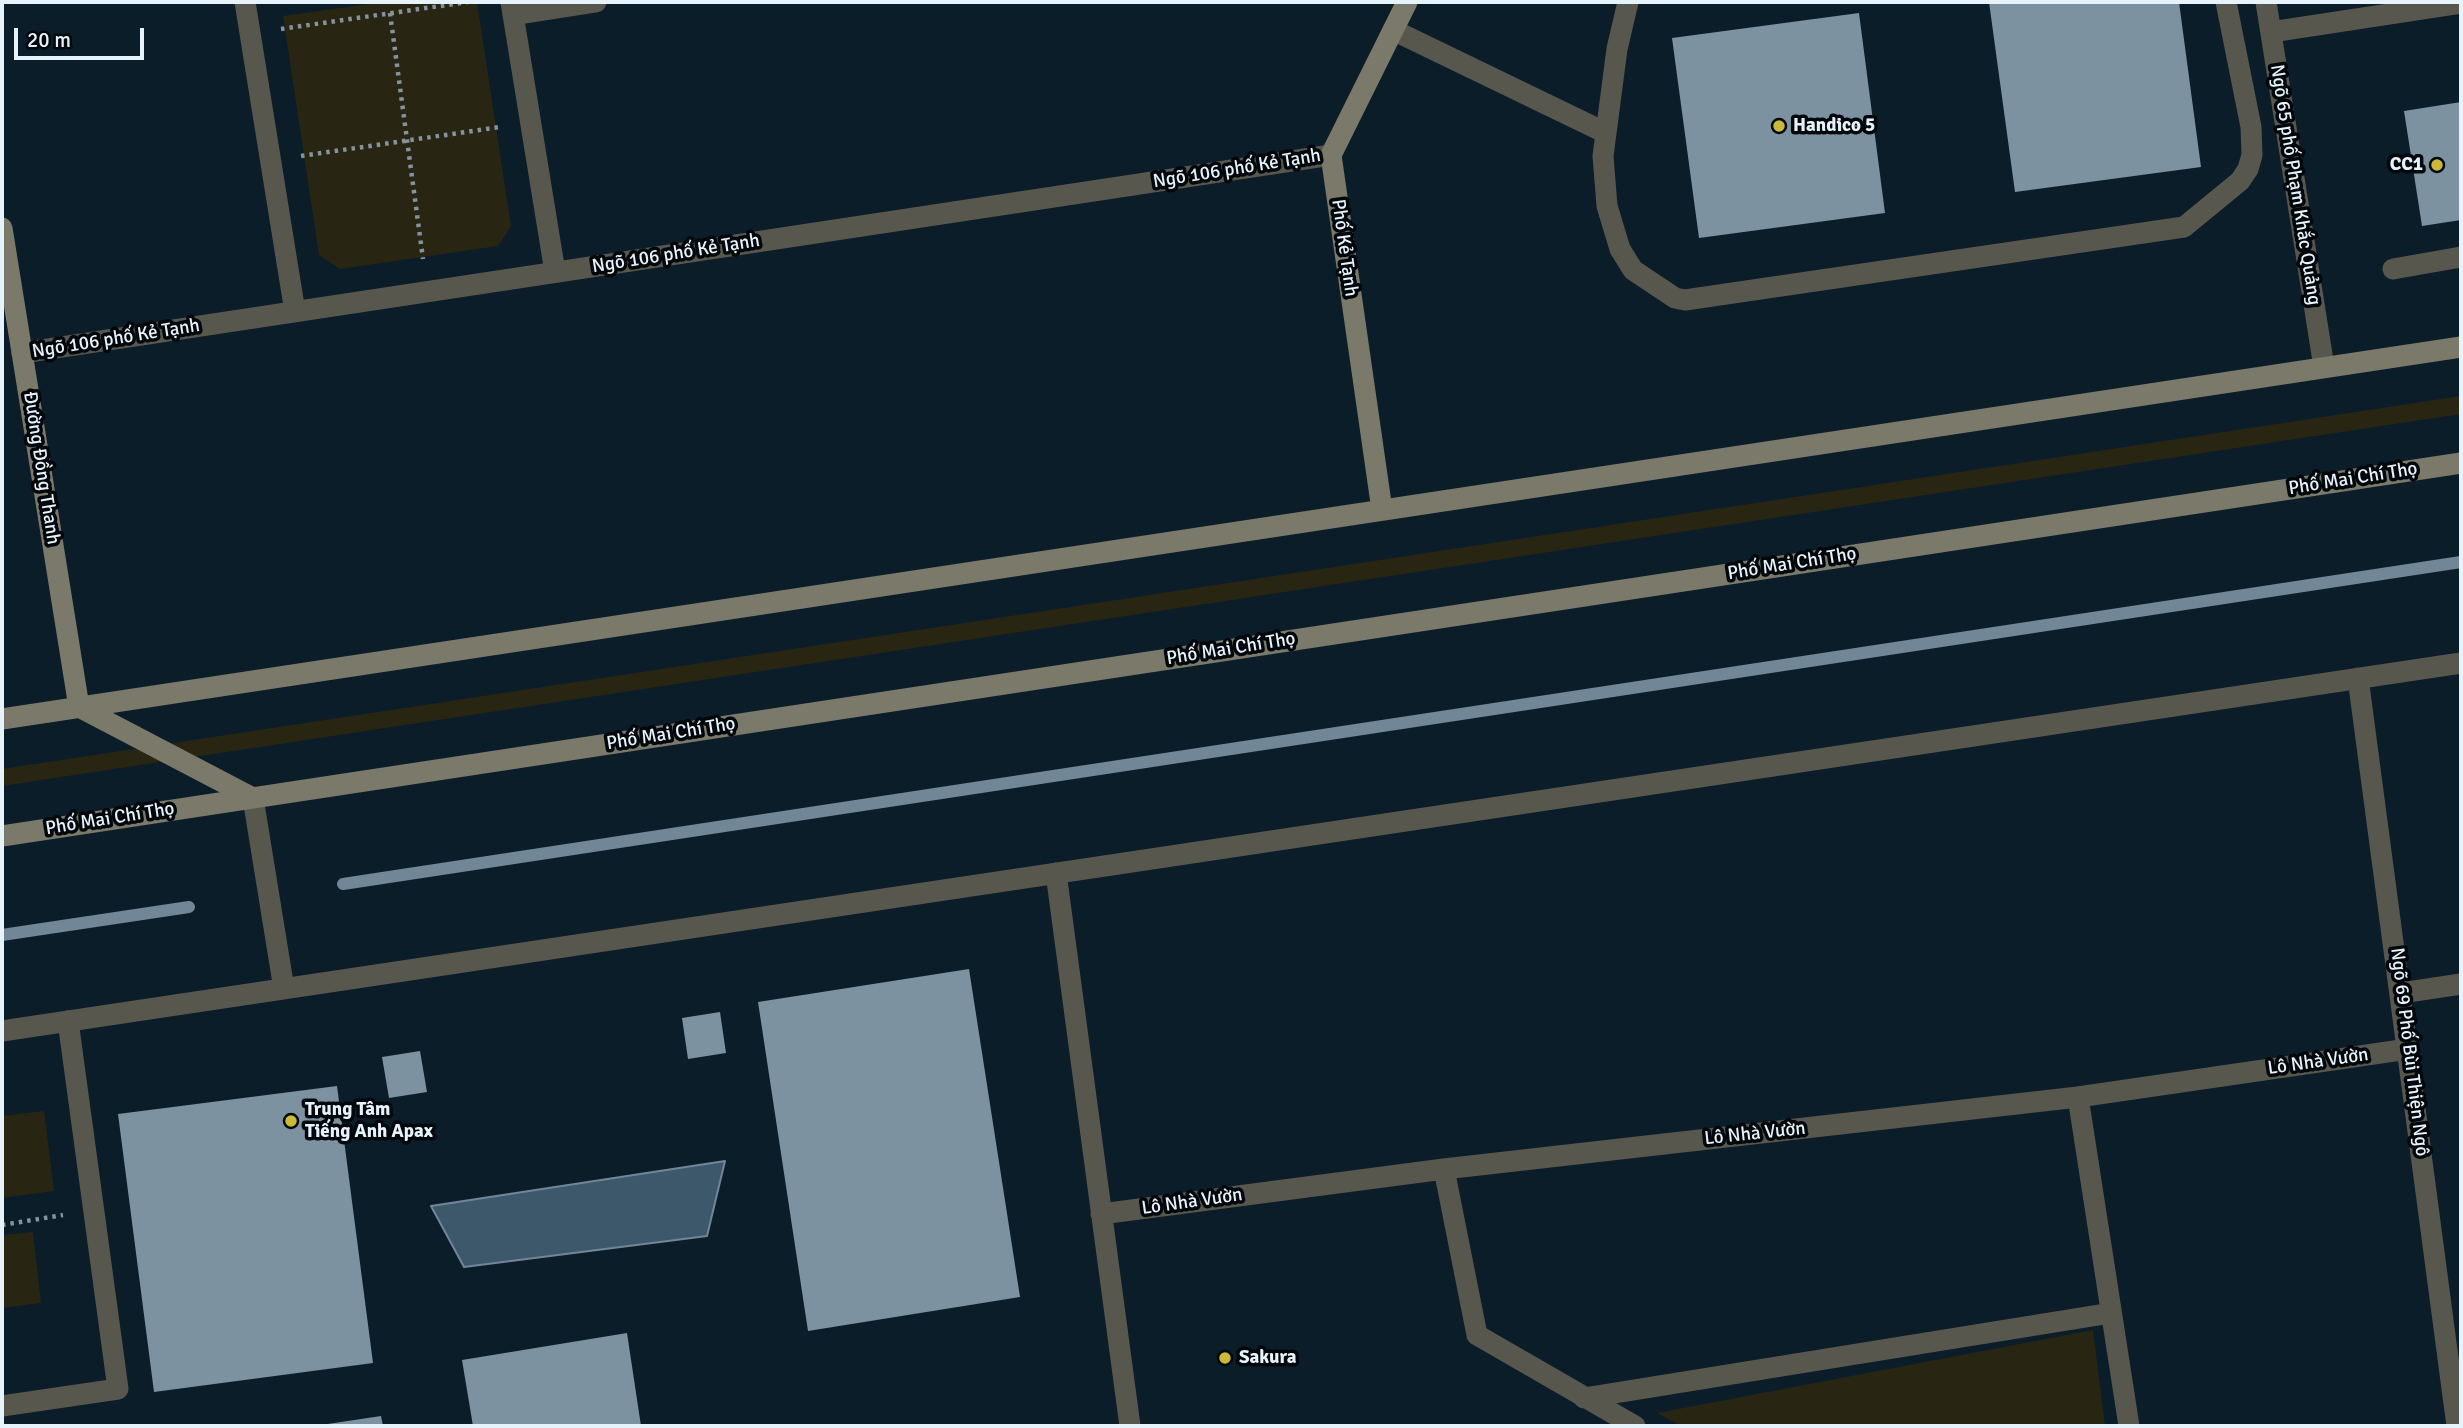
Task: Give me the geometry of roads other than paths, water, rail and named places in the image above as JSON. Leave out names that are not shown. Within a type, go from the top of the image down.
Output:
[{"type":"main road","points":[[1331,155],[1407,2]]},
{"type":"main road","name":"Phố Kẻ Tạnh","points":[[1331,155],[1382,510]]},
{"type":"main road","name":"Đường Đồng Thanh","points":[[2,228],[79,707]]},
{"type":"main road","points":[[2,719],[2461,347]]},
{"type":"main road","name":"Phố Mai Chí Thọ","points":[[2,836],[2461,463]]},
{"type":"main road","points":[[79,707],[253,798]]},
{"type":"street","points":[[245,2],[295,312]]},
{"type":"street","points":[[555,272],[512,8],[596,2]]},
{"type":"street","points":[[1628,2],[1617,49],[1603,156],[1607,206],[1620,248],[1633,270],[1675,299],[1685,300],[2184,227],[2240,181],[2248,169],[2252,155],[2251,127],[2226,2]]},
{"type":"street","name":"Ngõ 65 phố Phạm Khắc Quảng","points":[[2266,2],[2324,367]]},
{"type":"street","points":[[2271,32],[2461,3]]},
{"type":"street","points":[[1393,30],[1606,133]]},
{"type":"street","name":"Ngõ 106 phố Kẻ Tạnh","points":[[22,353],[1331,155]]},
{"type":"street","points":[[2393,269],[2461,257]]},
{"type":"street","points":[[2,1031],[2461,663]]},
{"type":"street","name":"Ngõ 69 Phố Bùi Thiện Ngô","points":[[2358,678],[2457,1426]]},
{"type":"street","points":[[253,798],[284,989]]},
{"type":"street","points":[[1056,873],[1130,1426]]},
{"type":"street","points":[[2401,993],[2461,984]]},
{"type":"street","points":[[2,1406],[118,1390],[68,1021]]},
{"type":"street","name":"Lô Nhà Vườn","points":[[1101,1214],[1444,1169],[2078,1097],[2408,1049]]},
{"type":"street","points":[[2078,1097],[2129,1426]]},
{"type":"street","points":[[1444,1169],[1477,1335],[1635,1426]]},
{"type":"street","points":[[1584,1398],[2111,1313]]},
{"type":"water","points":[[725,1161],[707,1236],[464,1267],[431,1206]]},
{"type":"waterway","points":[[343,884],[2461,562]]},
{"type":"waterway","points":[[2,935],[189,907]]},
{"type":"place","name":"Handico 5","points":[[1779,126]]},
{"type":"place","name":"CC1","points":[[2437,165]]},
{"type":"place","name":"Trung Tâm Tiếng Anh Apax","points":[[291,1121]]},
{"type":"place","name":"Sakura","points":[[1225,1358]]}]
